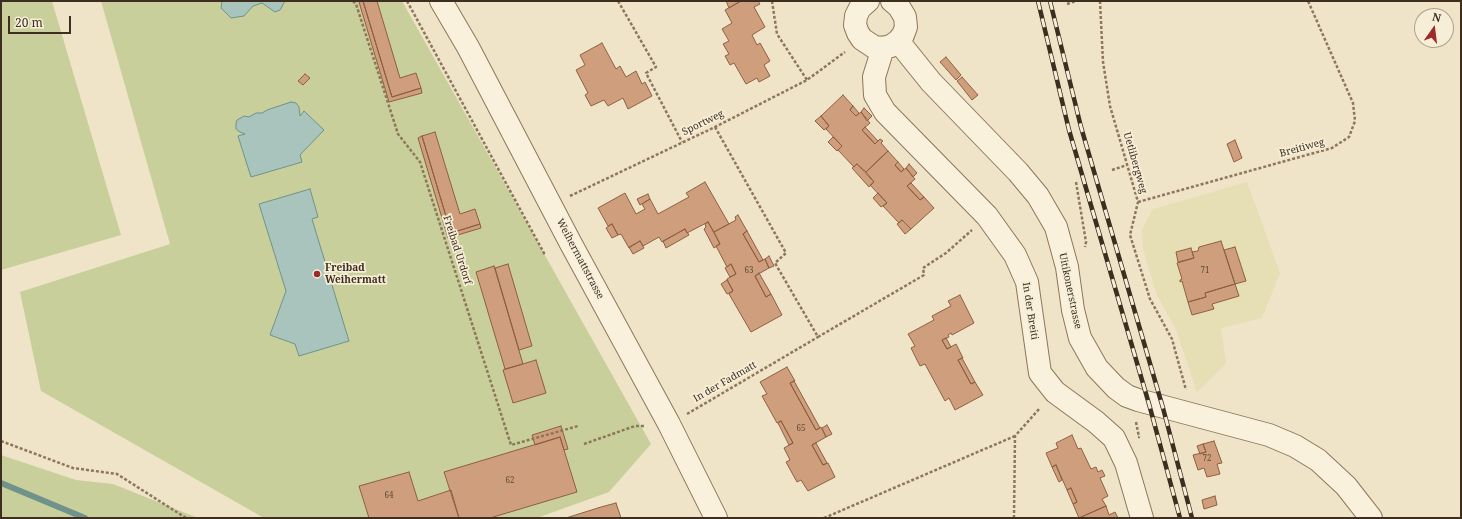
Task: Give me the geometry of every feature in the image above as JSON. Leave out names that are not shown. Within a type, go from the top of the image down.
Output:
[{"type":"street","name":"Weihermattstrasse","points":[[442,1],[669,424],[716,518]]},
{"type":"street","points":[[890,44],[903,35],[906,27],[905,17],[899,7],[892,1]]},
{"type":"street","name":"Uitikonerstrasse","points":[[864,2],[856,16],[855,25],[862,39],[874,47],[890,44],[931,82],[1018,172],[1038,196],[1056,227],[1067,268],[1073,310],[1080,338],[1097,368],[1116,388],[1127,396],[1149,404],[1269,435],[1295,446],[1318,460],[1346,486],[1371,518]]},
{"type":"street","name":"In der Breiti","points":[[890,44],[874,77],[875,95],[885,112],[987,216],[1015,255],[1027,282],[1040,374],[1055,392],[1096,422],[1114,438],[1126,463],[1142,518]]},
{"type":"path","name":"Freibad Urdorf","points":[[353,1],[356,4],[398,134],[420,162],[511,445],[578,426]]},
{"type":"path","points":[[407,1],[545,255]]},
{"type":"path","points":[[618,1],[656,67],[646,73],[682,142]]},
{"type":"path","points":[[772,1],[777,34],[807,80]]},
{"type":"path","points":[[1066,4],[1076,1]]},
{"type":"path","name":"Uetlibergweg","points":[[1100,1],[1103,62],[1110,106],[1138,202],[1130,235],[1150,299],[1172,339],[1193,415]]},
{"type":"path","name":"Breitiweg","points":[[1138,202],[1332,148],[1349,137],[1355,121],[1353,103],[1308,1]]},
{"type":"path","name":"Sportweg","points":[[552,205],[714,127],[807,80],[850,49]]},
{"type":"path","points":[[714,127],[786,253],[775,263],[818,337]]},
{"type":"path","points":[[1112,170],[1127,165]]},
{"type":"path","name":"In der Fadmatt","points":[[584,444],[635,426],[669,424],[924,276],[923,268],[946,253],[987,216]]},
{"type":"path","points":[[824,518],[1015,436],[1055,392]]},
{"type":"path","points":[[1014,518],[1015,436]]},
{"type":"path","points":[[1,441],[74,468],[117,474],[186,518]]},
{"type":"shaded area","points":[[1247,182],[1280,273],[1262,318],[1221,328],[1226,363],[1197,392],[1176,330],[1156,293],[1143,249],[1142,229],[1153,209]]},
{"type":"green space","points":[[1,1],[52,1],[121,235],[1,270]]},
{"type":"green space","name":"Freibad Weihermatt","points":[[101,1],[402,1],[651,444],[609,492],[537,518],[264,518],[41,391],[20,292],[170,244]]},
{"type":"green space","points":[[1,455],[76,480],[113,484],[198,518],[1,518]]},
{"type":"water","points":[[222,1],[285,1],[280,10],[275,12],[262,3],[253,6],[244,16],[231,18],[221,8]]},
{"type":"water","points":[[291,102],[296,103],[299,107],[300,116],[304,111],[324,130],[300,155],[302,162],[251,177],[238,136],[245,134],[236,129],[237,120],[244,116],[249,117],[256,113],[262,113]]},
{"type":"water","points":[[310,189],[318,217],[312,219],[349,341],[299,356],[295,344],[270,335],[286,291],[259,204]]},
{"type":"building","points":[[363,1],[392,97],[421,88],[422,93],[389,102],[359,2]]},
{"type":"building","points":[[363,1],[377,1],[400,78],[416,73],[421,88],[392,97]]},
{"type":"building","points":[[726,1],[741,1],[729,8]]},
{"type":"building","points":[[741,1],[758,1],[760,4],[754,7],[765,27],[752,35],[757,45],[760,43],[770,61],[764,65],[770,76],[759,82],[757,78],[746,84],[734,63],[730,65],[725,56],[729,54],[723,44],[729,41],[722,29],[732,23],[725,10]]},
{"type":"building","points":[[602,43],[616,69],[620,66],[626,77],[636,71],[642,84],[645,82],[652,96],[628,109],[623,98],[608,106],[604,100],[591,106],[585,95],[588,93],[576,70],[585,65],[580,55]]},
{"type":"building","points":[[946,57],[961,75],[956,80],[940,62]]},
{"type":"building","points":[[305,74],[310,78],[303,85],[298,81]]},
{"type":"building","points":[[962,77],[978,95],[972,100],[957,81]]},
{"type":"building","points":[[843,95],[853,106],[850,110],[856,116],[861,112],[870,123],[862,130],[875,144],[880,139],[883,141],[881,143],[888,151],[866,172],[857,164],[854,167],[838,150],[842,146],[826,129],[829,126],[821,116]]},
{"type":"building","points":[[853,106],[859,113],[856,116],[850,110]]},
{"type":"building","points":[[864,108],[872,116],[867,121],[861,112]]},
{"type":"building","points":[[821,116],[829,126],[824,130],[815,121]]},
{"type":"building","points":[[865,127],[878,141],[875,144],[862,130]]},
{"type":"building","points":[[435,132],[460,214],[475,209],[480,224],[451,233],[422,136]]},
{"type":"building","points":[[422,136],[451,233],[480,224],[481,228],[448,238],[418,138]]},
{"type":"building","points":[[833,137],[842,146],[837,151],[828,142]]},
{"type":"building","points":[[1235,140],[1242,158],[1234,162],[1227,144]]},
{"type":"building","points":[[888,151],[898,162],[895,165],[901,172],[906,168],[915,179],[907,186],[920,200],[924,197],[934,208],[911,229],[902,220],[899,223],[883,206],[887,203],[870,185],[874,182],[866,172]]},
{"type":"building","points":[[898,162],[904,169],[901,172],[895,165]]},
{"type":"building","points":[[857,164],[874,182],[869,187],[852,168]]},
{"type":"building","points":[[909,164],[917,173],[913,177],[906,168]]},
{"type":"building","points":[[705,182],[729,224],[714,232],[708,222],[687,233],[685,229],[662,242],[659,237],[643,246],[640,241],[629,248],[621,234],[618,235],[612,224],[608,226],[598,208],[625,193],[636,214],[645,209],[642,204],[650,199],[658,214],[689,197],[686,193]]},
{"type":"building","points":[[911,183],[924,197],[920,200],[907,186]]},
{"type":"building","points":[[878,193],[887,203],[881,207],[873,198]]},
{"type":"building","points":[[648,194],[650,199],[640,205],[637,199]]},
{"type":"building","points":[[738,215],[747,231],[743,234],[759,262],[765,259],[769,268],[755,276],[766,297],[771,294],[782,315],[751,332],[729,294],[733,291],[727,279],[736,274],[731,264],[727,267],[716,246],[720,244],[714,232],[736,220],[735,217]]},
{"type":"building","points":[[902,220],[911,229],[905,234],[897,224]]},
{"type":"building","points":[[708,222],[720,244],[714,248],[704,229],[706,227],[705,224]]},
{"type":"building","points":[[612,224],[618,235],[612,238],[606,228]]},
{"type":"building","points":[[685,229],[689,235],[666,248],[663,241]]},
{"type":"building","points":[[747,231],[763,260],[759,262],[743,234]]},
{"type":"building","points":[[640,241],[644,248],[633,254],[629,247]]},
{"type":"building","points":[[1221,241],[1235,284],[1205,293],[1206,297],[1188,302],[1182,281],[1180,282],[1182,279],[1177,263],[1194,258],[1192,252],[1198,251],[1199,247]]},
{"type":"building","points":[[1235,247],[1246,281],[1235,284],[1224,250]]},
{"type":"building","points":[[1191,248],[1194,258],[1178,262],[1176,252]]},
{"type":"building","points":[[769,256],[774,266],[769,268],[765,259]]},
{"type":"building","points":[[508,264],[532,346],[519,350],[495,268]]},
{"type":"building","points":[[731,264],[736,274],[730,277],[725,268]]},
{"type":"building","points":[[494,266],[523,364],[505,369],[476,272]]},
{"type":"building","points":[[759,273],[771,294],[766,297],[755,276]]},
{"type":"building","points":[[727,280],[733,291],[727,294],[721,284]]},
{"type":"building","points":[[1235,284],[1239,296],[1212,304],[1214,309],[1192,315],[1188,302],[1206,297],[1205,293]]},
{"type":"building","points":[[960,295],[974,323],[952,335],[951,333],[948,335],[949,337],[942,340],[947,349],[956,344],[963,358],[958,360],[971,384],[975,382],[983,395],[955,410],[949,398],[945,401],[925,364],[920,366],[911,348],[915,346],[908,334],[934,320],[932,316],[951,306],[948,301]]},
{"type":"building","points":[[946,338],[951,347],[947,349],[942,340]]},
{"type":"building","points":[[962,358],[975,382],[971,384],[958,360]]},
{"type":"building","points":[[536,360],[546,393],[513,403],[503,370]]},
{"type":"building","points":[[787,367],[795,381],[790,383],[816,430],[821,427],[826,437],[812,445],[823,465],[828,463],[835,477],[808,491],[801,480],[797,482],[786,462],[790,460],[784,448],[793,443],[781,421],[777,423],[762,396],[767,394],[760,382]]},
{"type":"building","points":[[794,381],[820,428],[816,430],[790,383]]},
{"type":"building","points":[[781,421],[793,443],[789,445],[778,423]]},
{"type":"building","points":[[827,425],[832,434],[826,437],[822,428]]},
{"type":"building","points":[[561,426],[568,449],[564,450],[560,437],[535,445],[532,435]]},
{"type":"building","points":[[1072,435],[1078,449],[1081,448],[1091,469],[1096,467],[1098,472],[1102,470],[1105,476],[1100,478],[1108,496],[1102,499],[1106,506],[1079,518],[1073,504],[1077,502],[1071,488],[1067,490],[1056,465],[1052,467],[1046,453],[1058,448],[1056,443]]},
{"type":"building","points":[[560,437],[577,492],[490,518],[459,518],[444,472]]},
{"type":"building","points":[[1214,441],[1222,463],[1217,464],[1220,474],[1207,477],[1204,468],[1198,470],[1193,455],[1206,452],[1203,444]]},
{"type":"building","points":[[816,443],[827,463],[823,465],[812,445]]},
{"type":"building","points":[[1203,444],[1206,452],[1200,454],[1197,446]]},
{"type":"building","points":[[1056,465],[1062,480],[1059,482],[1052,467]]},
{"type":"building","points":[[409,472],[418,501],[451,490],[459,518],[369,518],[359,486]]},
{"type":"building","points":[[1071,488],[1077,502],[1073,504],[1067,490]]},
{"type":"building","points":[[1215,496],[1217,505],[1204,509],[1202,500]]},
{"type":"building","points":[[616,503],[621,518],[566,518],[601,507]]},
{"type":"building","points":[[1106,506],[1109,515],[1115,512],[1118,518],[1079,518]]},
{"type":"waterway","points":[[1,483],[85,518]]},
{"type":"railway","points":[[1038,1],[1069,130],[1149,404],[1180,518]]},
{"type":"railway","points":[[1050,1],[1081,127],[1163,408],[1192,518]]},
{"type":"place","name":"Freibad Weihermatt","points":[[317,274]]}]
